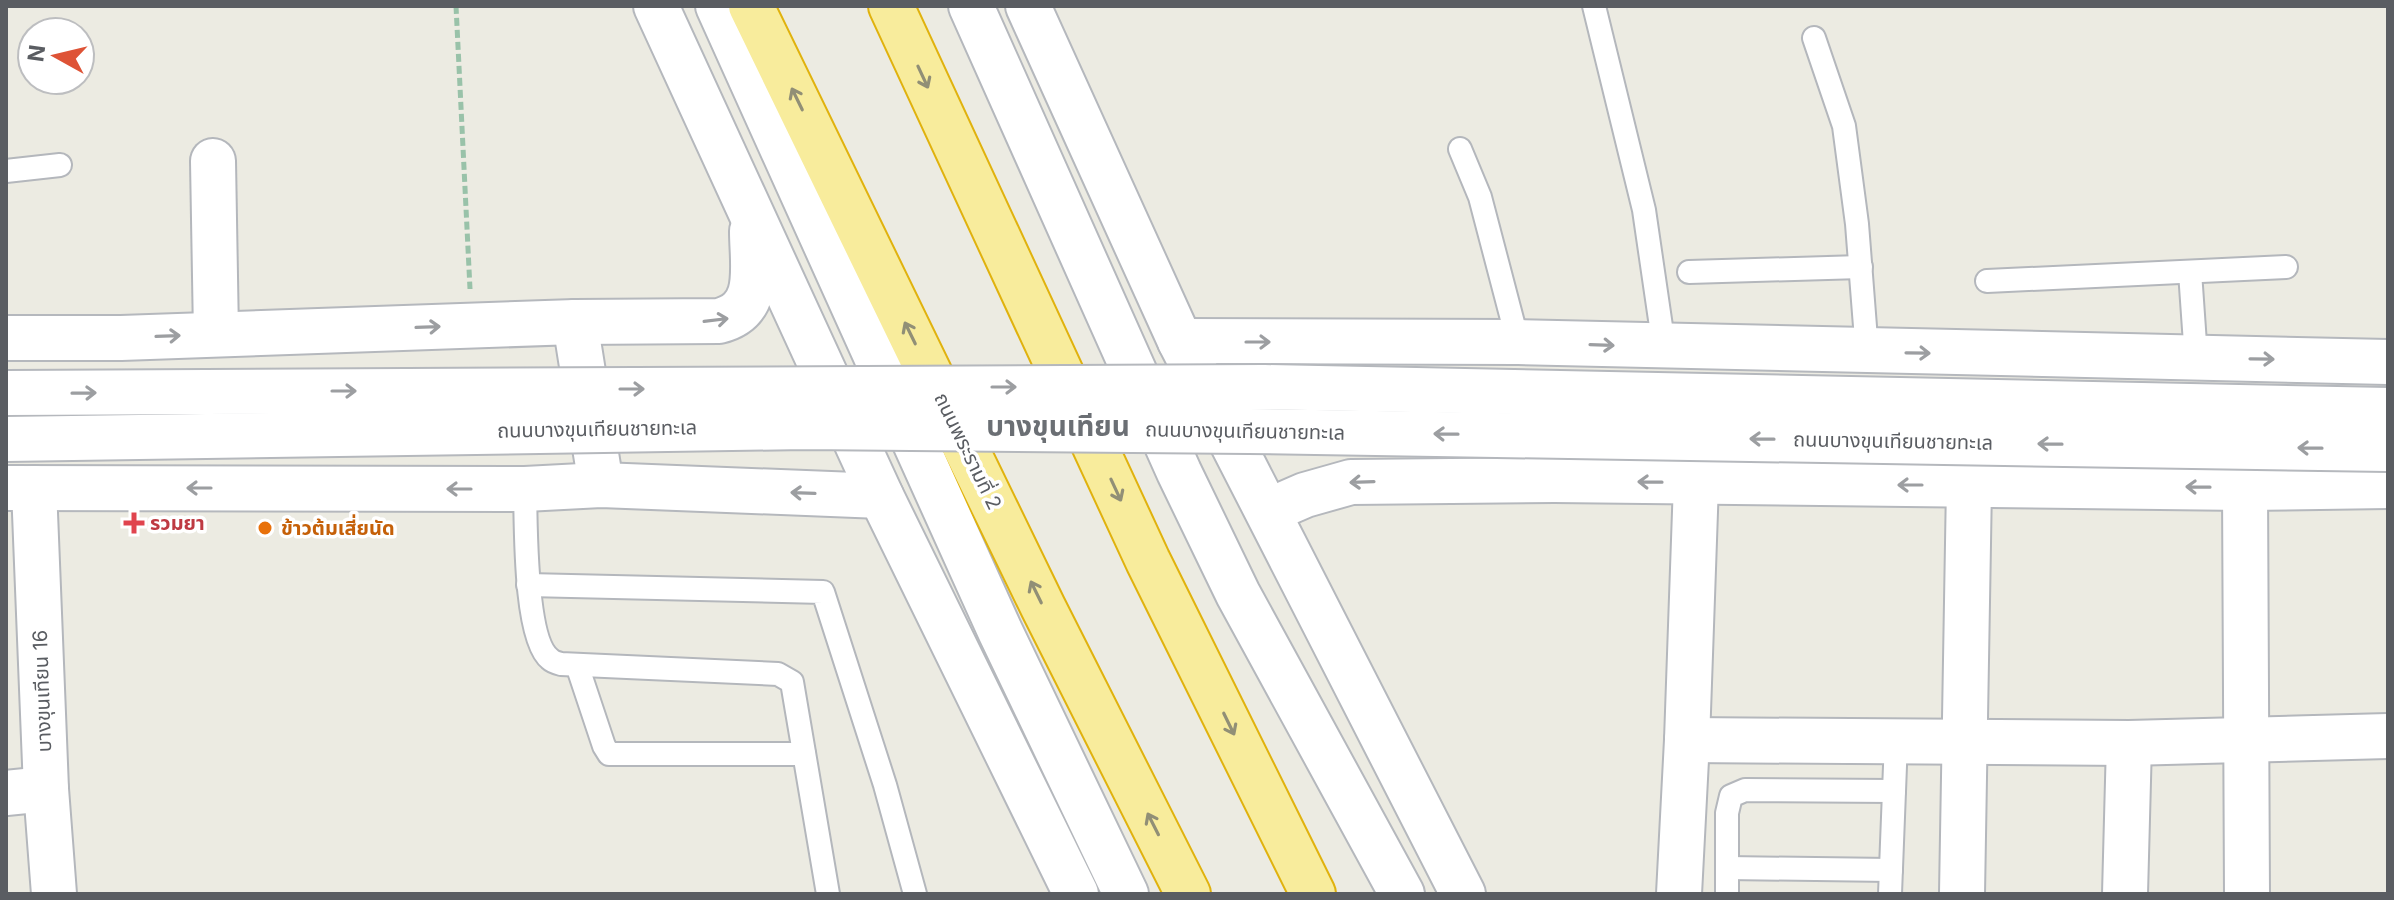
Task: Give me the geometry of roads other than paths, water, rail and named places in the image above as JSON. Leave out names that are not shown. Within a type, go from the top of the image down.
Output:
[{"type":"highway","name":"ถนนพระรามที่ 2","points":[[751,6],[1036,593],[1188,894]]},
{"type":"highway","points":[[891,6],[1148,561],[1313,894]]},
{"type":"main road","points":[[656,6],[881,496],[1076,894]]},
{"type":"main road","points":[[718,6],[1000,631],[1126,894]]},
{"type":"main road","points":[[971,6],[1179,472],[1238,594],[1402,894]]},
{"type":"main road","points":[[1028,6],[1180,341],[1463,894]]},
{"type":"main road","points":[[213,161],[216,334]]},
{"type":"main road","points":[[6,338],[575,322],[719,321],[734,317],[745,306],[752,290],[753,220]]},
{"type":"main road","points":[[575,322],[601,485]]},
{"type":"main road","points":[[1180,341],[1539,343],[2388,362]]},
{"type":"main road","points":[[1539,343],[1507,415],[1522,455],[1554,480]]},
{"type":"main road","name":"ถนนบางขุนเทียนชายทะเล","points":[[6,393],[1264,387],[2388,410]]},
{"type":"main road","name":"ถนนบางขุนเทียนชายทะเล","points":[[6,439],[821,427],[1281,431],[2388,449]]},
{"type":"main road","points":[[1268,511],[1305,495],[1351,482],[1554,480],[2245,488],[2388,486]]},
{"type":"main road","points":[[1679,894],[1696,483]]},
{"type":"main road","points":[[20,488],[525,489],[601,485],[881,496]]},
{"type":"main road","points":[[1962,894],[1969,485]]},
{"type":"main road","name":"บางขุนเทียน 16","points":[[20,488],[26,791],[54,894]]},
{"type":"main road","points":[[2245,488],[2247,894]]},
{"type":"main road","points":[[1687,740],[2129,743],[2388,736]]},
{"type":"main road","points":[[2125,894],[2129,743]]},
{"type":"lane","points":[[1594,6],[1644,210],[1664,347]]},
{"type":"lane","points":[[1814,38],[1844,126],[1861,267],[1867,352]]},
{"type":"lane","points":[[1460,149],[1539,343]]},
{"type":"lane","points":[[6,171],[60,165]]},
{"type":"lane","points":[[1689,272],[1861,267]]},
{"type":"lane","points":[[1987,281],[2286,267]]},
{"type":"lane","points":[[2190,272],[2196,358]]},
{"type":"lane","points":[[525,489],[528,585],[540,643],[548,659],[561,664],[786,676],[792,682],[828,894]]},
{"type":"lane","points":[[528,585],[823,592],[885,785],[915,894]]},
{"type":"lane","points":[[577,665],[609,754],[804,754]]},
{"type":"lane","points":[[1890,894],[1896,740]]},
{"type":"lane","points":[[1727,894],[1727,813],[1731,796],[1745,790],[1894,791]]},
{"type":"lane","points":[[1727,868],[1891,870]]},
{"type":"place","name":"รวมยา","points":[[134,523]]},
{"type":"place","name":"ข้าวต้มเสี่ยนัด","points":[[265,528]]},
{"type":"district","name":"บางขุนเทียน","points":[[1058,426]]}]
